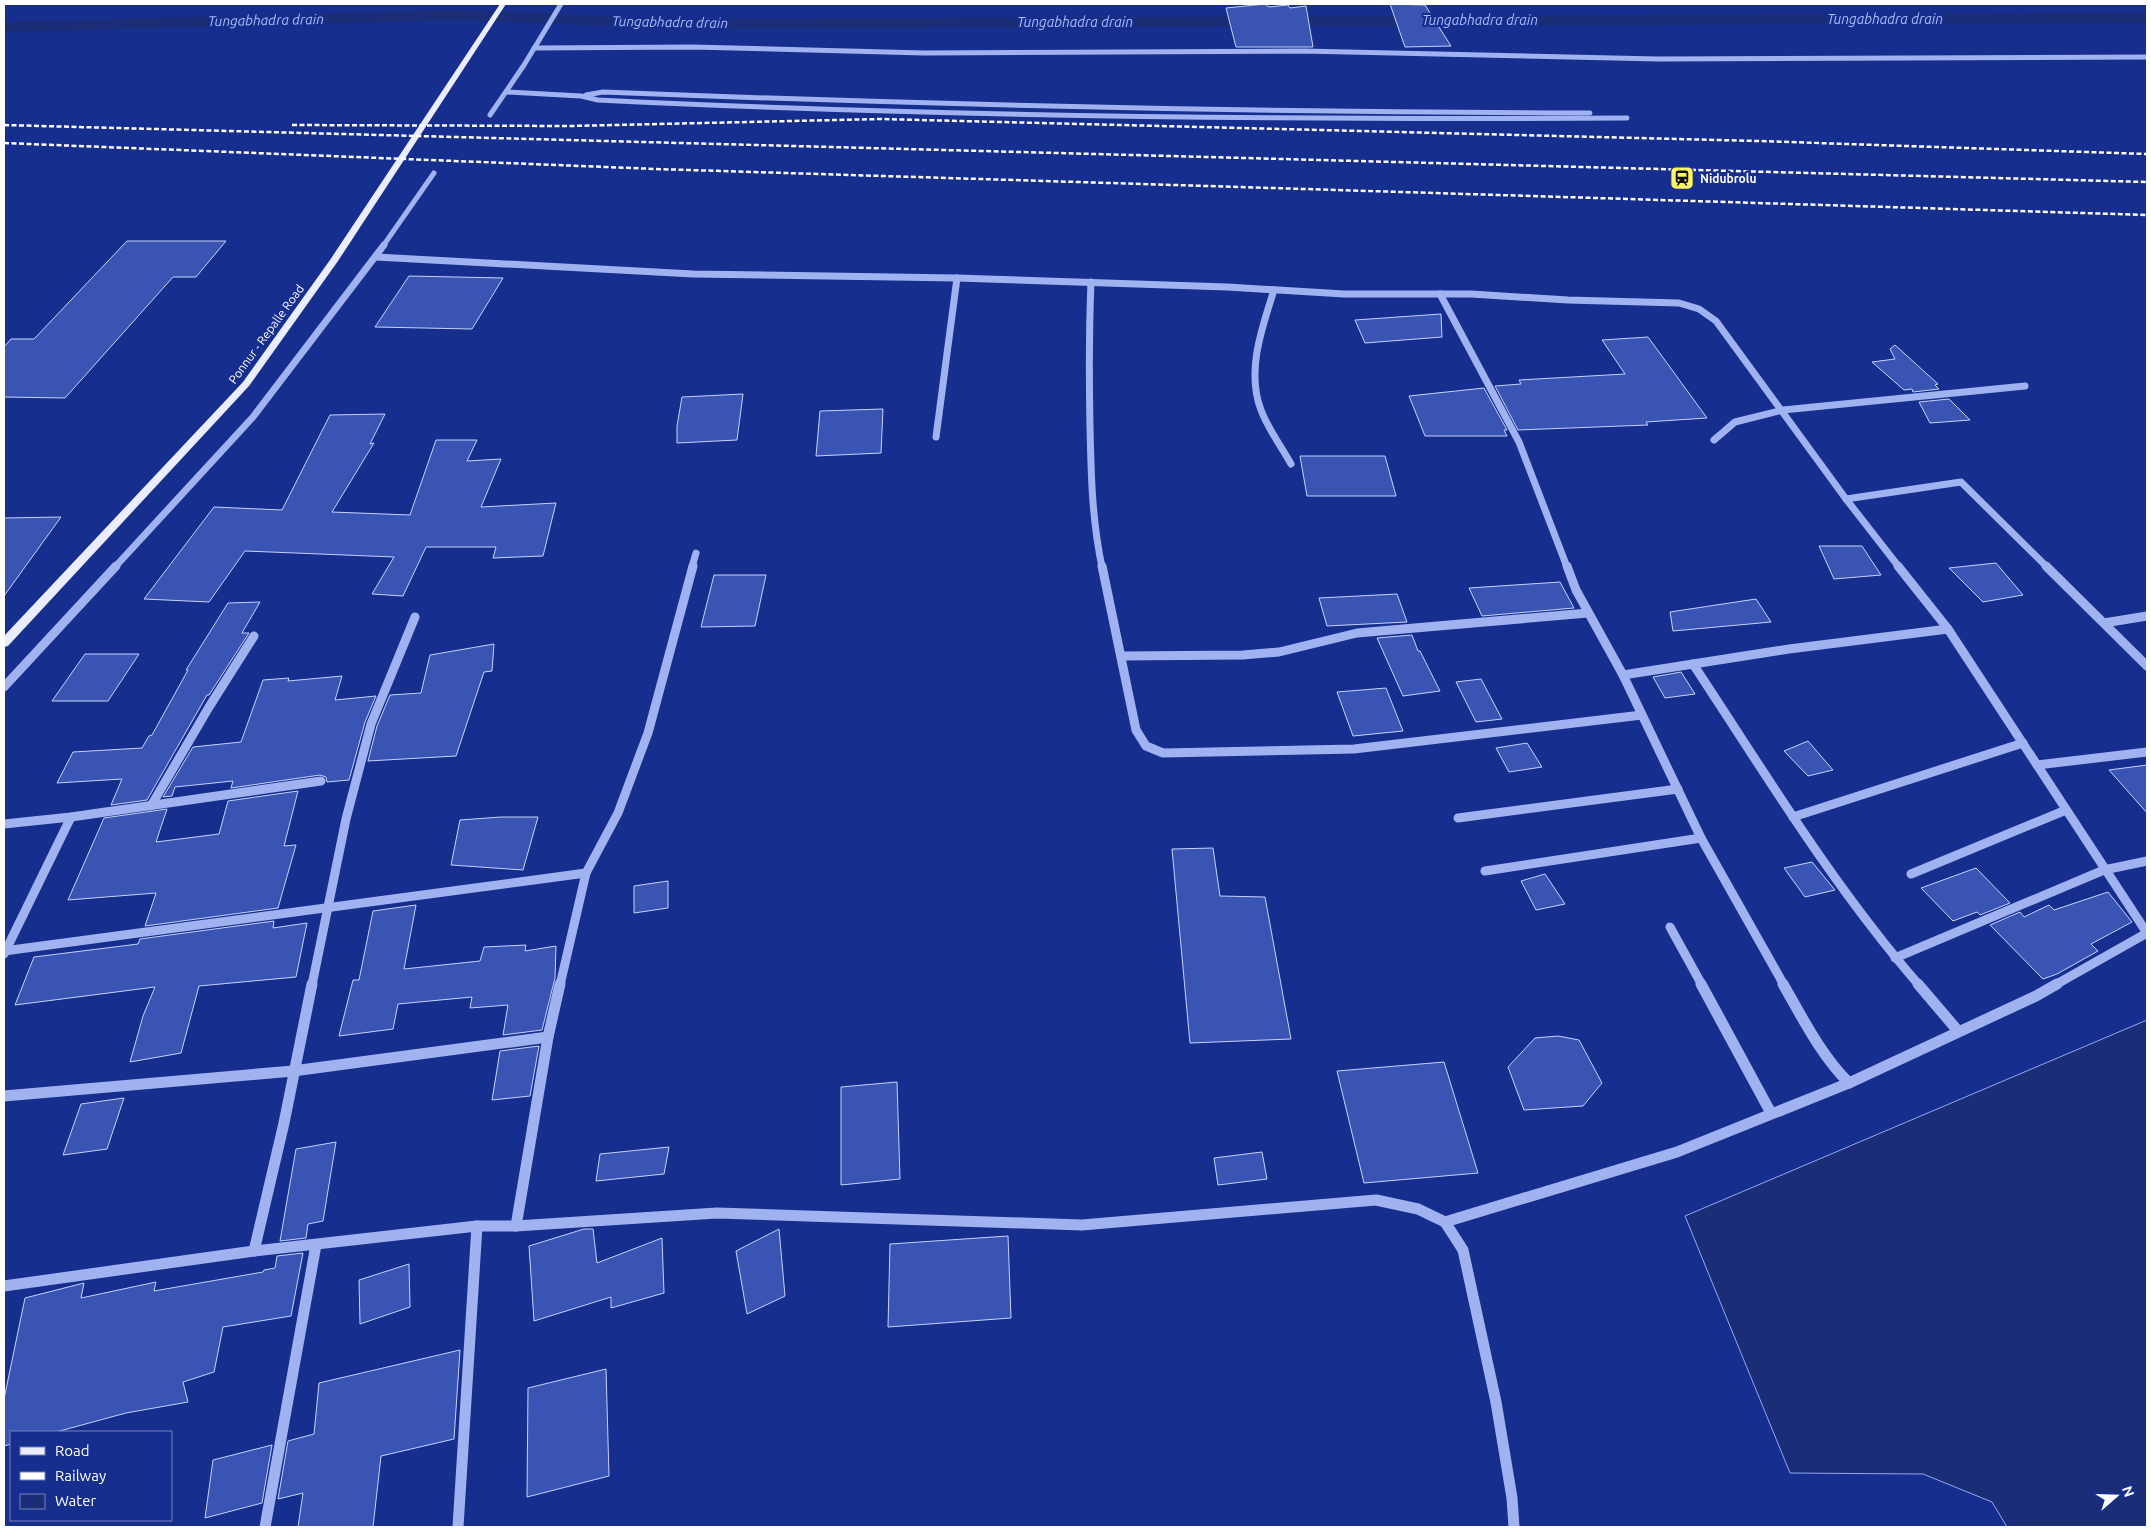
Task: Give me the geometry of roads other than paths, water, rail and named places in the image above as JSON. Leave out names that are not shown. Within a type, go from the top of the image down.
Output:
[{"type":"main road","name":"Ponnur - Repalle Road","points":[[4,642],[246,384],[334,261],[503,4]]},
{"type":"street","points":[[490,114],[506,92],[561,4]]},
{"type":"street","points":[[534,48],[692,47],[924,53],[1303,51],[1658,59],[2147,56]]},
{"type":"street","points":[[506,92],[581,96],[598,100],[744,108],[1062,116],[1356,120],[1628,117],[1623,114],[1518,111],[1355,112],[1065,106],[750,98],[603,92],[581,96]]},
{"type":"street","points":[[744,108],[750,98]]},
{"type":"street","points":[[902,112],[907,101]]},
{"type":"street","points":[[1062,116],[1065,106]]},
{"type":"street","points":[[1355,112],[1356,120]]},
{"type":"street","points":[[4,687],[253,417],[376,257],[434,173]]},
{"type":"street","points":[[376,257],[693,274],[958,278],[1091,282],[1344,294],[1440,294],[1679,303],[1705,310],[1716,321],[1783,410],[1846,499],[1948,629],[2147,933],[2036,996],[1849,1083],[1677,1152],[1445,1222]]},
{"type":"street","points":[[936,437],[958,278]]},
{"type":"street","points":[[1091,282],[1088,346],[1092,491],[1097,543],[1136,730],[1146,746],[1163,753],[1354,749],[1642,715]]},
{"type":"street","points":[[1274,290],[1260,338],[1255,384],[1261,409],[1291,464]]},
{"type":"street","points":[[1440,294],[1519,442],[1576,590],[1623,675],[1701,838],[1816,1042],[1835,1069],[1849,1083]]},
{"type":"street","points":[[1714,440],[1735,422],[1783,410],[2025,386]]},
{"type":"street","points":[[1846,499],[1961,482],[2147,666]]},
{"type":"street","points":[[516,1226],[548,1037],[586,873],[618,813],[648,733],[696,553]]},
{"type":"street","points":[[1121,656],[1243,655],[1279,652],[1357,633],[1588,613]]},
{"type":"street","points":[[2104,623],[2147,616]]},
{"type":"street","points":[[254,1251],[284,1123],[293,1071],[346,819],[371,724],[415,617]]},
{"type":"street","points":[[1623,675],[1948,629]]},
{"type":"street","points":[[151,806],[209,707],[254,636]]},
{"type":"street","points":[[1693,664],[1837,882],[1895,958],[1958,1031]]},
{"type":"street","points":[[1793,817],[2023,743]]},
{"type":"street","points":[[2036,765],[2147,752]]},
{"type":"street","points":[[4,824],[71,817],[321,781]]},
{"type":"street","points":[[1458,818],[1678,789]]},
{"type":"street","points":[[1911,874],[2066,810]]},
{"type":"street","points":[[5,952],[71,817]]},
{"type":"street","points":[[1485,871],[1701,838]]},
{"type":"street","points":[[1895,958],[2104,870],[2147,861]]},
{"type":"street","points":[[5,952],[329,906],[408,898],[586,873]]},
{"type":"street","points":[[1670,927],[1772,1113]]},
{"type":"street","points":[[4,1096],[89,1087],[293,1071],[548,1037]]},
{"type":"street","points":[[4,1286],[254,1251],[477,1226],[516,1226],[717,1213],[1082,1225],[1323,1203],[1376,1200],[1418,1209],[1445,1222],[1462,1250],[1496,1402],[1512,1498],[1514,1527]]},
{"type":"street","points":[[458,1527],[477,1226]]},
{"type":"street","points":[[264,1527],[316,1245]]},
{"type":"water","points":[[2147,1020],[2147,1527],[2007,1527],[1992,1502],[1923,1474],[1790,1473],[1685,1216]]},
{"type":"waterway","name":"Tungabhadra drain","points":[[4,27],[457,15],[675,24],[2147,18]]},
{"type":"railway","points":[[292,125],[570,126],[881,119],[1758,141],[2147,154]]},
{"type":"railway","points":[[4,125],[2147,182]]},
{"type":"railway","points":[[4,143],[656,169],[2147,215]]},
{"type":"place","name":"Nidubrolu","points":[[1682,178]]}]
